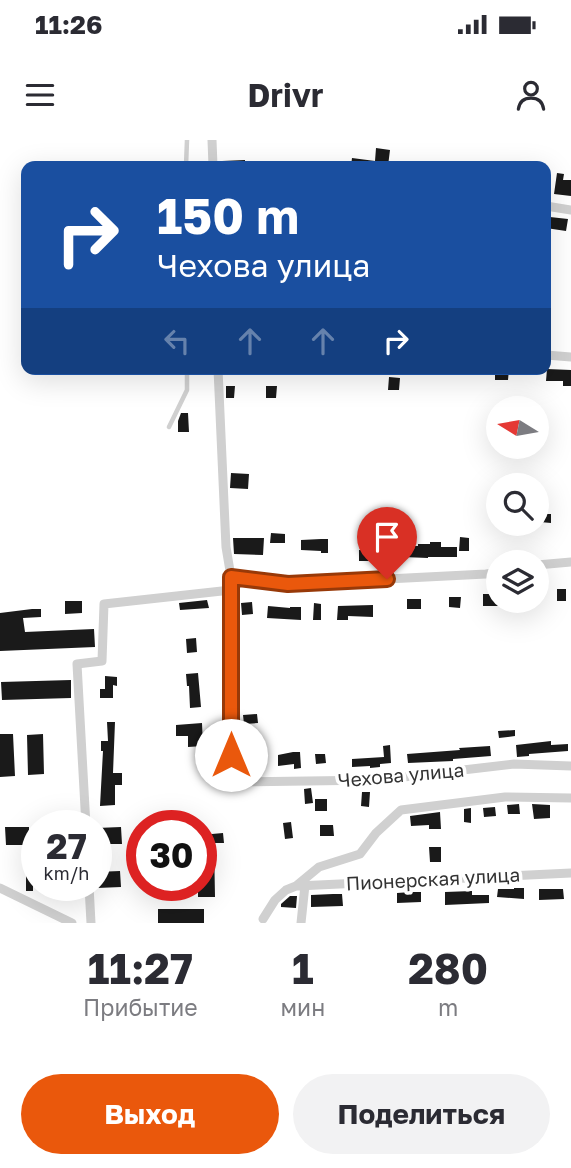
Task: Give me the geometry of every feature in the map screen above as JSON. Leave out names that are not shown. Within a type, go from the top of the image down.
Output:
[{"type":"street","points":[[212,140],[213,161]]},
{"type":"street","points":[[551,207],[571,210]]},
{"type":"street","points":[[551,355],[571,356]]},
{"type":"street","points":[[85,810],[78,664],[102,661],[104,604],[231,590],[226,547],[218,375]]},
{"type":"street","points":[[549,564],[571,562]]},
{"type":"street","points":[[231,577],[288,584],[486,575]]},
{"type":"street","name":"Чехова улица","points":[[231,590],[231,782],[378,780],[514,764],[571,766]]},
{"type":"street","points":[[263,919],[275,900],[286,890],[300,886],[319,867],[360,854],[376,833],[401,810],[505,797],[571,798]]},
{"type":"street","name":"Пионерская улица","points":[[300,886],[571,873]]},
{"type":"street","points":[[300,886],[301,923]]},
{"type":"street","points":[[0,888],[72,923]]},
{"type":"street","points":[[90,901],[91,923]]},
{"type":"lane","points":[[186,161],[187,140]]},
{"type":"lane","points":[[169,427],[187,390],[187,375]]},
{"type":"building","points":[[376,148],[390,150],[389,161],[375,161]]},
{"type":"building","points":[[352,158],[375,161],[352,161]]},
{"type":"building","points":[[557,173],[564,174],[563,180],[571,180],[571,196],[554,194]]},
{"type":"building","points":[[551,217],[568,219],[566,231],[551,229]]},
{"type":"building","points":[[551,369],[571,370],[571,386],[563,386],[563,381],[546,381],[546,375],[551,375]]},
{"type":"building","points":[[495,375],[508,375],[508,380],[495,380]]},
{"type":"building","points":[[389,377],[400,378],[399,390],[388,390]]},
{"type":"building","points":[[226,386],[235,386],[234,398],[226,398]]},
{"type":"building","points":[[266,386],[277,386],[276,398],[266,398]]},
{"type":"building","points":[[181,413],[188,413],[189,432],[178,432]]},
{"type":"building","points":[[231,473],[249,474],[248,489],[230,488]]},
{"type":"building","points":[[271,533],[285,534],[285,543],[270,543]]},
{"type":"building","points":[[460,537],[469,538],[469,551],[459,551]]},
{"type":"building","points":[[233,538],[264,538],[263,555],[234,554]]},
{"type":"building","points":[[328,539],[328,553],[301,550],[301,540]]},
{"type":"building","points":[[441,542],[441,547],[457,547],[457,557],[403,557],[403,546],[418,546]]},
{"type":"building","points":[[374,543],[385,544],[384,557],[372,556],[371,561],[359,561],[359,550],[374,550]]},
{"type":"building","points":[[557,589],[566,589],[566,601],[557,601]]},
{"type":"building","points":[[483,594],[486,594],[486,606],[483,606]]},
{"type":"building","points":[[449,597],[461,597],[460,608],[449,607]]},
{"type":"building","points":[[407,599],[421,599],[421,609],[407,609]]},
{"type":"building","points":[[207,600],[209,608],[180,610],[179,603]]},
{"type":"building","points":[[65,601],[82,601],[82,613],[65,614]]},
{"type":"building","points":[[252,602],[253,614],[242,615],[241,603]]},
{"type":"building","points":[[314,603],[321,604],[321,620],[313,620]]},
{"type":"building","points":[[373,605],[373,617],[348,616],[348,620],[337,620],[338,606]]},
{"type":"building","points":[[268,606],[301,607],[301,620],[267,618]]},
{"type":"building","points":[[41,609],[41,617],[23,618],[25,632],[94,629],[95,647],[0,651],[0,613]]},
{"type":"building","points":[[196,638],[197,652],[187,653],[186,639]]},
{"type":"building","points":[[198,673],[201,707],[190,708],[186,674]]},
{"type":"building","points":[[105,676],[117,677],[117,686],[113,685],[113,698],[100,698],[100,689],[105,689]]},
{"type":"building","points":[[71,680],[71,698],[2,700],[1,682]]},
{"type":"building","points":[[257,714],[258,723],[244,724],[243,715]]},
{"type":"building","points":[[107,722],[115,722],[113,773],[122,773],[122,785],[115,785],[115,805],[100,806],[103,751],[101,741],[108,741]]},
{"type":"building","points":[[202,723],[203,746],[188,747],[188,736],[176,736],[176,725]]},
{"type":"building","points":[[515,730],[515,736],[499,738],[498,731]]},
{"type":"building","points":[[0,734],[13,734],[15,776],[0,777]]},
{"type":"building","points":[[43,734],[44,774],[28,775],[27,735]]},
{"type":"building","points":[[551,741],[551,745],[568,744],[568,751],[517,757],[516,745]]},
{"type":"building","points":[[390,745],[391,763],[380,764],[380,767],[352,767],[352,759],[384,757],[383,746]]},
{"type":"building","points":[[490,746],[491,756],[408,763],[407,754]]},
{"type":"building","points":[[300,752],[301,768],[294,769],[294,764],[278,766],[278,755]]},
{"type":"building","points":[[315,754],[325,754],[326,763],[316,764]]},
{"type":"building","points":[[258,756],[259,768],[244,769],[243,757]]},
{"type":"building","points":[[311,788],[313,803],[305,804],[304,789]]},
{"type":"building","points":[[362,792],[370,792],[369,807],[361,806]]},
{"type":"building","points":[[315,799],[327,799],[327,811],[315,811]]},
{"type":"building","points":[[519,804],[520,814],[508,814],[507,805]]},
{"type":"building","points":[[532,804],[550,805],[550,818],[534,819]]},
{"type":"building","points":[[495,807],[496,816],[484,817],[483,808]]},
{"type":"building","points":[[471,808],[471,823],[464,822],[464,809]]},
{"type":"building","points":[[440,812],[441,829],[429,829],[429,825],[411,826],[410,816]]},
{"type":"building","points":[[291,822],[293,838],[285,839],[283,823]]},
{"type":"building","points":[[320,825],[333,825],[334,836],[320,836]]},
{"type":"building","points":[[5,827],[21,827],[21,845],[6,845]]},
{"type":"building","points":[[112,827],[121,827],[122,844],[112,844]]},
{"type":"building","points":[[223,833],[224,843],[217,843],[217,834]]},
{"type":"building","points":[[429,847],[441,847],[441,862],[430,862]]},
{"type":"building","points":[[112,871],[120,871],[121,887],[112,887]]},
{"type":"building","points":[[524,888],[524,899],[497,897],[498,889]]},
{"type":"building","points":[[539,889],[563,889],[564,899],[539,900]]},
{"type":"building","points":[[472,891],[472,895],[489,895],[489,903],[445,905],[445,892]]},
{"type":"building","points":[[421,892],[421,902],[397,903],[397,893]]},
{"type":"building","points":[[342,894],[343,906],[311,907],[311,895]]},
{"type":"building","points":[[290,896],[297,896],[296,908],[281,907],[281,904]]},
{"type":"building","points":[[158,909],[204,909],[204,923],[158,923]]},
{"type":"route","points":[[231,755],[231,577],[288,584],[387,579]]}]
